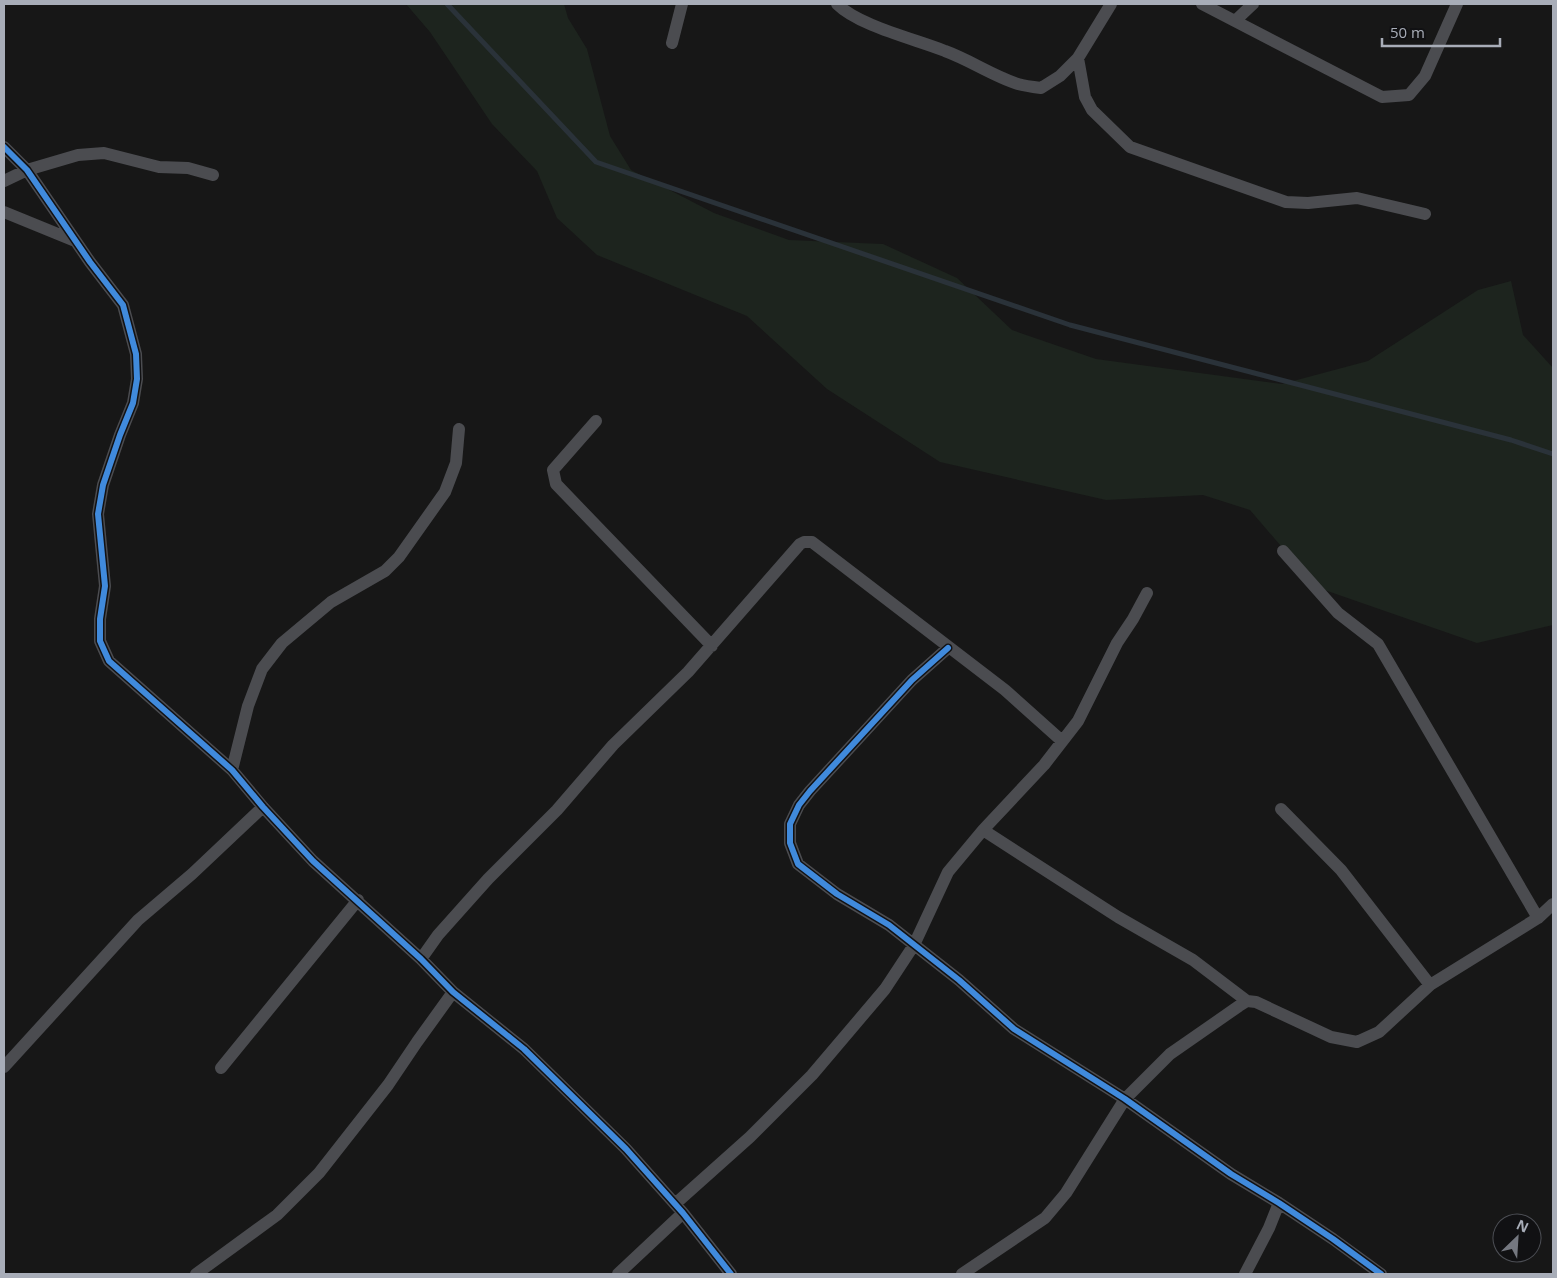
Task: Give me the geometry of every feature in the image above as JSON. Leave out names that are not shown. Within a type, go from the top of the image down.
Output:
[{"type":"street","points":[[672,42],[682,4]]},
{"type":"street","points":[[837,4],[845,11],[889,32],[919,40],[962,57],[992,73],[1019,84],[1041,88],[1060,76],[1078,58],[1111,4]]},
{"type":"street","points":[[1202,4],[1382,97],[1409,95],[1425,76],[1457,4]]},
{"type":"street","points":[[1236,20],[1253,4]]},
{"type":"street","points":[[1078,58],[1085,97],[1092,110],[1130,147],[1286,202],[1308,203],[1357,198],[1426,214]]},
{"type":"street","points":[[4,147],[27,170],[123,306],[136,354],[137,379],[133,403],[103,485],[98,514],[104,586],[100,619],[100,641],[109,661],[232,770],[313,861],[358,900],[453,992],[524,1049],[626,1149],[679,1209],[731,1274]]},
{"type":"street","points":[[4,181],[27,170],[78,155],[104,153],[159,167],[188,168],[213,175]]},
{"type":"street","points":[[4,212],[76,242]]},
{"type":"street","points":[[596,421],[553,470],[556,484],[712,646]]},
{"type":"street","points":[[232,770],[248,706],[262,669],[282,643],[331,602],[385,571],[399,557],[445,492],[456,463],[459,429]]},
{"type":"street","points":[[421,959],[438,935],[488,879],[557,810],[612,745],[688,672],[800,544],[808,541],[812,542],[1005,690],[1062,741]]},
{"type":"street","points":[[1283,552],[1338,613],[1378,644],[1538,918]]},
{"type":"street","points":[[618,1274],[679,1209],[812,1076],[885,989],[914,945],[948,872],[983,830],[1044,765],[1078,722],[1117,643],[1147,593]]},
{"type":"street","points":[[948,648],[912,680],[799,805],[790,824],[790,844],[798,864],[837,894],[889,925],[959,980],[1014,1029],[1125,1099],[1230,1174],[1334,1239],[1381,1274]]},
{"type":"street","points":[[4,1067],[138,920],[192,874],[263,807]]},
{"type":"street","points":[[1281,809],[1341,870],[1430,986]]},
{"type":"street","points":[[983,830],[1118,917],[1193,960],[1247,1001],[1266,1006],[1331,1037],[1357,1042],[1379,1032],[1430,986],[1538,918],[1553,904]]},
{"type":"street","points":[[221,1068],[358,900]]},
{"type":"street","points":[[196,1274],[277,1214],[319,1172],[388,1085],[453,992]]},
{"type":"street","points":[[962,1274],[1045,1218],[1066,1193],[1125,1099],[1170,1054],[1247,1001]]},
{"type":"street","points":[[1245,1274],[1269,1228],[1279,1203]]},
{"type":"shaded area","points":[[406,4],[564,4],[568,18],[587,49],[610,136],[631,170],[714,213],[789,240],[883,244],[957,278],[1012,330],[1096,359],[1282,384],[1368,361],[1478,290],[1511,281],[1523,335],[1553,368],[1553,625],[1477,643],[1316,587],[1250,510],[1203,495],[1106,500],[940,462],[827,389],[747,316],[597,255],[557,218],[537,171],[492,124],[430,32]]},
{"type":"waterway","points":[[447,4],[596,162],[1070,325],[1511,440],[1553,454]]},
{"type":"cycle path","points":[[4,147],[27,170],[90,262],[123,305],[136,354],[137,379],[133,403],[103,485],[98,514],[105,586],[100,619],[100,641],[109,661],[232,770],[313,861],[421,959],[453,992],[524,1049],[626,1149],[683,1213],[731,1274]]},
{"type":"cycle path","points":[[948,648],[912,680],[799,805],[790,824],[790,843],[798,864],[837,894],[889,925],[959,980],[1014,1029],[1125,1099],[1231,1174],[1279,1203],[1381,1274]]}]
